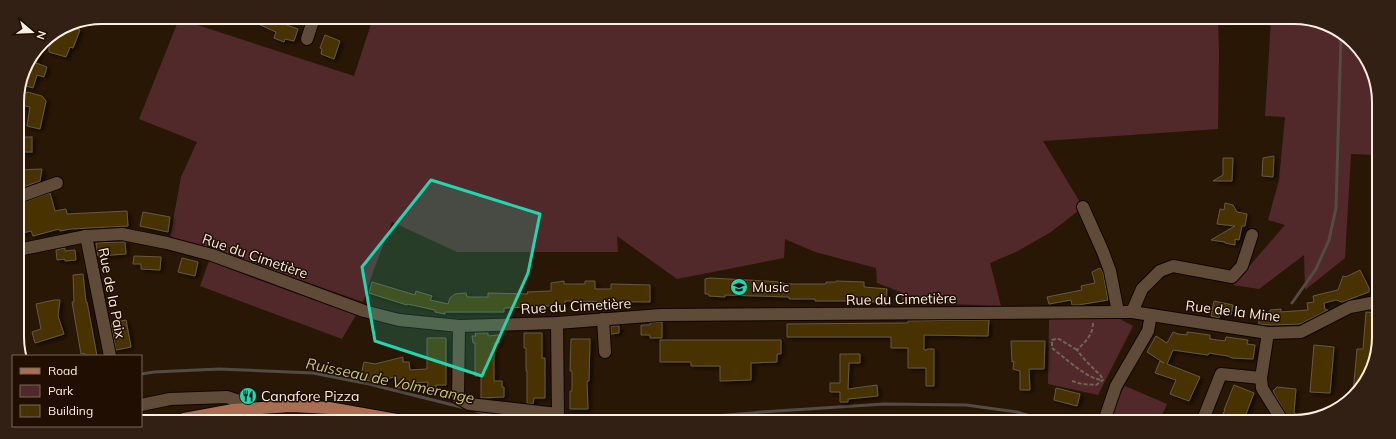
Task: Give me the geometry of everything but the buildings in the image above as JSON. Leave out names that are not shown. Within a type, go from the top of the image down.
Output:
[{"type":"main road","points":[[206,415],[233,410],[291,406],[329,408],[369,415]]},
{"type":"street","points":[[307,39],[312,24]]},
{"type":"street","points":[[24,195],[57,183]]},
{"type":"street","points":[[1083,207],[1108,265],[1118,312]]},
{"type":"street","name":"Rue du Cimetière","points":[[24,249],[86,236],[122,234],[167,243],[212,255],[364,311],[399,320],[459,326],[557,323],[661,315],[1132,312],[1151,315]]},
{"type":"street","points":[[1132,312],[1142,290],[1160,271],[1172,266],[1232,277],[1242,266],[1252,235]]},
{"type":"street","name":"Rue de la Paix","points":[[86,236],[110,355]]},
{"type":"street","name":"Rue de la Mine","points":[[1151,315],[1268,333],[1301,332],[1350,307],[1372,303]]},
{"type":"street","points":[[1105,415],[1116,386],[1148,331],[1151,315]]},
{"type":"street","points":[[603,319],[605,352]]},
{"type":"street","points":[[459,326],[458,398],[469,404],[558,414],[557,323]]},
{"type":"street","points":[[1268,333],[1261,378],[1262,388],[1279,415]]},
{"type":"street","points":[[1206,415],[1221,374],[1261,378]]},
{"type":"street","points":[[142,405],[170,399],[227,398],[239,401],[250,409]]},
{"type":"path","points":[[1078,350],[1089,339],[1093,327],[1092,312]]},
{"type":"path","points":[[1103,380],[1078,350],[1059,339],[1052,340],[1052,348],[1089,376],[1116,386]]},
{"type":"path","points":[[1072,381],[1082,384],[1096,385],[1103,380]]},
{"type":"highlighted area","points":[[431,180],[540,214],[528,273],[482,376],[375,341],[362,267]]},
{"type":"green space","points":[[177,24],[194,24],[354,76],[371,24],[1218,24],[1218,129],[1043,141],[1083,207],[1051,232],[1016,252],[990,263],[1001,306],[902,302],[901,292],[877,283],[876,268],[815,252],[785,239],[784,258],[677,279],[617,236],[618,252],[457,252],[392,222],[363,302],[207,247],[170,238],[181,177],[197,142],[139,119]]},
{"type":"green space","points":[[1271,24],[1304,25],[1319,28],[1328,32],[1345,43],[1353,51],[1368,77],[1372,97],[1372,155],[1351,154],[1345,258],[1305,290],[1304,255],[1259,289],[1233,285],[1285,225],[1268,220],[1279,180],[1285,117],[1265,116]]},
{"type":"green space","points":[[209,261],[356,315],[342,339],[200,286]]},
{"type":"green space","points":[[1049,318],[1120,319],[1133,326],[1098,395],[1048,384]]},
{"type":"green space","points":[[1125,386],[1167,404],[1162,415],[1113,415],[1118,398]]},
{"type":"waterway","points":[[1292,303],[1316,269],[1329,240],[1336,208],[1341,40]]},
{"type":"waterway","name":"Ruisseau de Volmerange","points":[[142,374],[219,369],[313,373],[369,384],[465,408]]},
{"type":"waterway","name":"Ruisseau de Volmerange","points":[[728,415],[884,404],[966,405],[1017,412],[1027,415]]},
{"type":"waterway","name":"Ruisseau de Volmerange","points":[[476,411],[493,415]]},
{"type":"place","name":"Music","points":[[739,287]]},
{"type":"place","name":"Canafore Pizza","points":[[248,396]]}]
